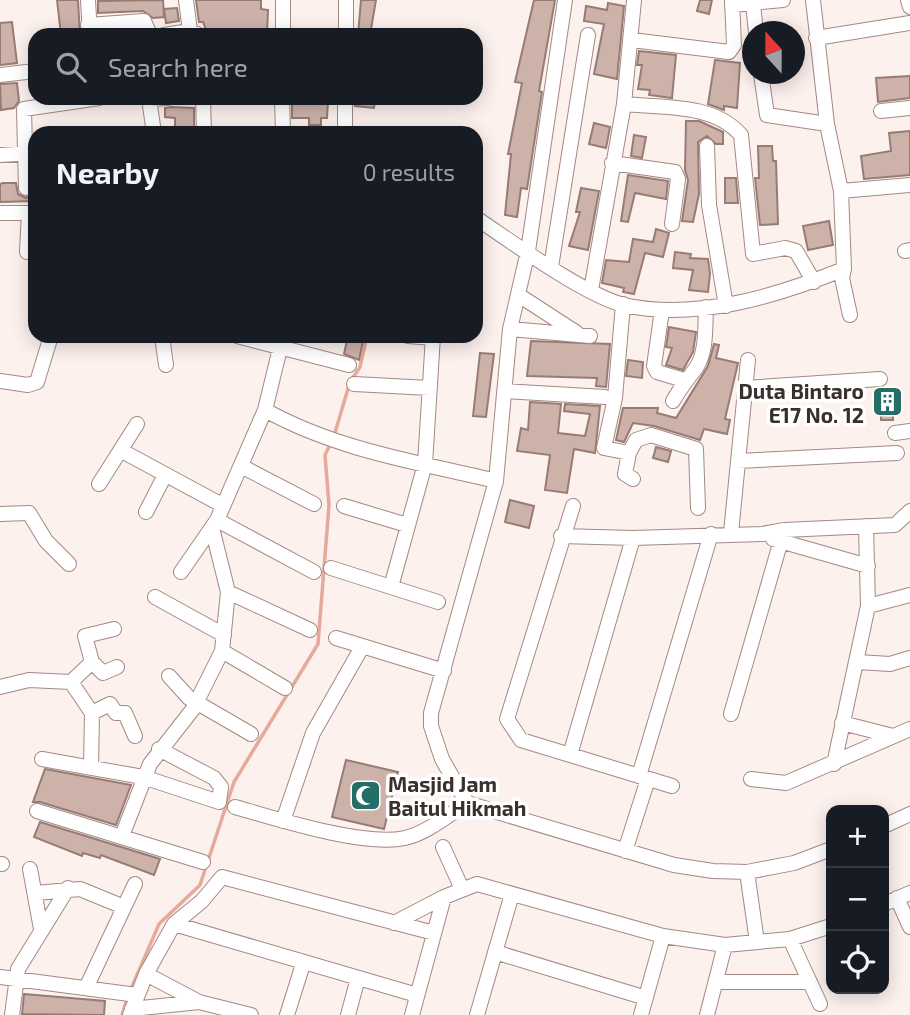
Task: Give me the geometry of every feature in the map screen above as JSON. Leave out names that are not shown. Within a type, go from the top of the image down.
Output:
[{"type":"street","points":[[88,0],[89,28]]},
{"type":"street","points":[[186,0],[193,28]]},
{"type":"street","points":[[283,28],[284,0]]},
{"type":"street","points":[[346,0],[346,28]]},
{"type":"street","points":[[565,0],[528,251],[520,296],[510,329],[496,481],[431,713],[431,726],[442,759],[467,803],[674,866],[747,872],[794,863],[826,851]]},
{"type":"street","points":[[591,290],[624,104],[634,0]]},
{"type":"street","points":[[632,40],[729,52],[734,45],[732,3],[753,4],[783,0]]},
{"type":"street","points":[[813,0],[827,124],[841,191],[844,269],[842,278],[849,315]]},
{"type":"street","points":[[908,0],[910,7]]},
{"type":"street","points":[[753,4],[755,21]]},
{"type":"street","points":[[101,28],[144,21],[147,28]]},
{"type":"street","points":[[816,38],[910,23]]},
{"type":"street","points":[[551,267],[588,35]]},
{"type":"street","points":[[0,75],[28,72]]},
{"type":"street","points":[[762,84],[767,115],[827,124]]},
{"type":"street","points":[[624,104],[714,114],[732,125],[741,135],[753,254],[785,248],[796,251],[814,282]]},
{"type":"street","points":[[28,146],[23,112],[33,105]]},
{"type":"street","points":[[149,105],[153,126]]},
{"type":"street","points":[[203,105],[204,126]]},
{"type":"street","points":[[282,105],[283,126]]},
{"type":"street","points":[[345,105],[345,126]]},
{"type":"street","points":[[881,111],[910,108]]},
{"type":"street","points":[[707,146],[709,205],[726,306]]},
{"type":"street","points":[[0,155],[28,153]]},
{"type":"street","points":[[612,163],[676,172],[678,179],[672,224]]},
{"type":"street","points":[[26,188],[28,165]]},
{"type":"street","points":[[841,191],[910,185]]},
{"type":"street","points":[[0,213],[28,213]]},
{"type":"street","points":[[483,222],[591,290],[623,304],[662,310],[726,306],[814,282],[844,269]]},
{"type":"street","points":[[27,252],[28,232]]},
{"type":"street","points":[[510,329],[584,335],[520,296]]},
{"type":"street","points":[[623,304],[615,398],[604,448],[629,453]]},
{"type":"street","points":[[673,401],[684,380],[697,367],[702,352],[706,307]]},
{"type":"street","points":[[662,310],[654,366],[657,372],[684,380]]},
{"type":"street","points":[[0,381],[33,384],[40,377],[49,343]]},
{"type":"street","points":[[163,343],[166,365]]},
{"type":"street","points":[[181,572],[214,524],[241,466],[265,410],[282,343]]},
{"type":"street","points":[[285,343],[349,365]]},
{"type":"street","points":[[391,587],[425,464],[433,343]]},
{"type":"street","points":[[731,533],[748,360]]},
{"type":"street","points":[[745,388],[880,379]]},
{"type":"street","points":[[354,384],[430,388]]},
{"type":"street","points":[[505,391],[605,397]]},
{"type":"street","points":[[265,410],[338,444],[496,481]]},
{"type":"street","points":[[99,484],[137,424]]},
{"type":"street","points":[[633,479],[625,474],[629,453],[636,440],[651,435],[696,450],[698,508]]},
{"type":"street","points":[[122,451],[222,505]]},
{"type":"street","points":[[738,461],[897,453]]},
{"type":"street","points":[[241,466],[314,504]]},
{"type":"street","points":[[146,512],[165,475]]},
{"type":"street","points":[[344,506],[408,525]]},
{"type":"street","points":[[573,506],[561,536],[507,719],[521,740],[672,786]]},
{"type":"street","points":[[561,536],[633,538],[731,533],[783,536],[895,525],[910,511]]},
{"type":"street","points":[[0,514],[29,513],[46,541],[69,564]]},
{"type":"street","points":[[214,524],[314,572]]},
{"type":"street","points":[[122,836],[143,777],[159,749],[197,703],[222,651],[228,592],[214,524]]},
{"type":"street","points":[[834,764],[868,606],[866,526]]},
{"type":"street","points":[[625,850],[711,534]]},
{"type":"street","points":[[783,536],[868,566]]},
{"type":"street","points":[[731,714],[783,536]]},
{"type":"street","points":[[570,755],[633,538]]},
{"type":"street","points":[[331,568],[438,602]]},
{"type":"street","points":[[228,592],[310,630]]},
{"type":"street","points":[[868,606],[910,595]]},
{"type":"street","points":[[155,597],[224,635]]},
{"type":"street","points":[[114,629],[85,636],[92,662],[103,673],[117,667]]},
{"type":"street","points":[[336,638],[444,671]]},
{"type":"street","points":[[283,821],[313,733],[362,647]]},
{"type":"street","points":[[222,651],[285,688]]},
{"type":"street","points":[[858,662],[890,664],[910,658]]},
{"type":"street","points":[[0,687],[29,681],[71,682],[92,662]]},
{"type":"street","points":[[169,676],[185,695],[251,734]]},
{"type":"street","points":[[71,682],[92,713],[91,768]]},
{"type":"street","points":[[92,713],[110,704],[116,713],[125,713],[135,736]]},
{"type":"street","points":[[842,723],[893,736]]},
{"type":"street","points":[[751,779],[786,783],[910,729]]},
{"type":"street","points":[[42,759],[143,777],[219,802],[221,787],[214,778],[159,749]]},
{"type":"street","points":[[235,807],[283,821],[377,839],[393,839],[421,832],[467,803]]},
{"type":"street","points":[[37,811],[203,862]]},
{"type":"street","points":[[889,824],[910,814]]},
{"type":"street","points":[[443,848],[462,888]]},
{"type":"street","points":[[30,869],[41,929]]},
{"type":"street","points":[[747,872],[757,942]]},
{"type":"street","points":[[131,1001],[174,924],[202,901],[216,881],[225,876],[434,933]]},
{"type":"street","points":[[86,988],[135,884]]},
{"type":"street","points":[[394,923],[462,888],[485,885],[663,936],[725,945],[790,939],[826,928]]},
{"type":"street","points":[[12,1015],[18,969],[68,888]]},
{"type":"street","points":[[36,893],[80,889],[124,908]]},
{"type":"street","points":[[477,1015],[512,894]]},
{"type":"street","points":[[412,1015],[444,897]]},
{"type":"street","points":[[897,899],[910,927]]},
{"type":"street","points":[[174,924],[303,964],[417,995]]},
{"type":"street","points":[[642,1015],[663,936]]},
{"type":"street","points":[[790,939],[820,1004]]},
{"type":"street","points":[[707,1015],[725,945]]},
{"type":"street","points":[[495,952],[646,998]]},
{"type":"street","points":[[287,1015],[303,964]]},
{"type":"street","points":[[146,974],[199,1002]]},
{"type":"street","points":[[0,977],[86,988],[131,1001],[199,1002],[251,1015]]},
{"type":"street","points":[[348,1015],[358,978]]},
{"type":"street","points":[[716,982],[810,982]]},
{"type":"building","points":[[57,0],[78,0],[80,28],[60,28]]},
{"type":"building","points":[[163,0],[164,17],[153,18],[143,11],[98,13],[98,1]]},
{"type":"building","points":[[196,0],[261,0],[261,9],[268,10],[267,28],[205,28],[203,22],[199,22]]},
{"type":"building","points":[[361,0],[376,0],[371,28],[359,28]]},
{"type":"building","points":[[534,0],[555,0],[539,91],[542,92],[527,189],[521,188],[517,217],[505,215],[511,154],[508,154],[522,83],[515,82]]},
{"type":"building","points":[[700,0],[712,0],[709,14],[697,11]]},
{"type":"building","points":[[608,3],[624,6],[617,79],[594,74],[604,24],[584,21],[586,6],[607,10]]},
{"type":"building","points":[[177,8],[179,21],[166,23],[164,9]]},
{"type":"building","points":[[12,22],[17,63],[0,65],[0,23]]},
{"type":"building","points":[[639,51],[676,55],[672,98],[649,95],[650,90],[638,89],[642,65],[637,65]]},
{"type":"building","points":[[715,60],[740,63],[737,108],[724,106],[724,110],[708,104]]},
{"type":"building","points":[[910,76],[910,98],[878,102],[876,78]]},
{"type":"building","points":[[17,83],[19,101],[14,108],[1,110],[0,84]]},
{"type":"building","points":[[292,105],[328,105],[327,118],[321,118],[321,125],[309,125],[309,118],[292,118]]},
{"type":"building","points":[[355,105],[374,105],[374,108]]},
{"type":"building","points":[[165,108],[194,108],[194,126],[175,126],[175,118],[165,117]]},
{"type":"building","points":[[686,121],[699,121],[723,132],[723,144],[716,144],[707,136],[698,142],[699,194],[693,222],[682,221],[688,180],[685,170]]},
{"type":"building","points":[[594,123],[610,127],[606,148],[589,144]]},
{"type":"building","points":[[910,131],[910,175],[864,179],[861,156],[891,151],[889,133]]},
{"type":"building","points":[[634,135],[646,137],[642,158],[631,156]]},
{"type":"building","points":[[758,146],[772,146],[773,161],[776,161],[778,224],[760,225],[755,178],[759,178]]},
{"type":"building","points":[[628,175],[668,181],[666,199],[635,193],[628,222],[621,221]]},
{"type":"building","points":[[725,178],[736,178],[738,203],[725,203]]},
{"type":"building","points":[[16,183],[18,194],[28,196],[28,201],[0,202],[0,184]]},
{"type":"building","points":[[581,188],[599,191],[588,250],[569,246],[580,212],[576,212]]},
{"type":"building","points":[[829,221],[833,245],[808,250],[803,226]]},
{"type":"building","points":[[656,229],[669,233],[663,257],[645,253],[634,294],[623,292],[624,288],[602,283],[606,260],[629,262],[633,239],[653,242]]},
{"type":"building","points":[[675,252],[691,254],[690,258],[708,259],[708,292],[689,290],[693,270],[673,268]]},
{"type":"building","points":[[669,327],[696,332],[693,352],[683,370],[666,365],[672,348],[666,347]]},
{"type":"building","points":[[531,341],[610,344],[606,387],[596,386],[597,378],[527,376]]},
{"type":"building","points":[[346,343],[363,343],[359,360],[344,354]]},
{"type":"building","points":[[714,344],[719,345],[716,358],[738,363],[725,419],[730,420],[727,434],[704,429],[700,440],[654,426],[633,423],[624,442],[616,440],[623,408],[658,408],[657,413],[676,418],[708,366]]},
{"type":"building","points":[[480,353],[494,354],[486,417],[473,416]]},
{"type":"building","points":[[628,360],[643,362],[642,378],[626,376]]},
{"type":"building","name":"Duta Bintaro E17 No. 12","points":[[893,396],[893,420],[881,420],[881,397]]},
{"type":"building","points":[[530,402],[561,404],[558,433],[585,436],[590,414],[564,411],[565,404],[600,406],[595,453],[574,449],[567,493],[545,490],[550,455],[517,451],[521,428],[528,430]]},
{"type":"building","points":[[656,447],[671,451],[668,462],[653,458]]},
{"type":"building","points":[[510,500],[534,506],[529,528],[505,522]]},
{"type":"building","name":"Masjid Jam Baitul Hikmah","points":[[346,760],[398,772],[384,829],[332,817]]},
{"type":"building","points":[[45,769],[131,785],[116,825],[33,802]]},
{"type":"building","points":[[40,822],[160,859],[154,875],[101,855],[100,858],[83,853],[82,856],[34,837]]},
{"type":"building","points":[[24,994],[105,1001],[104,1015],[22,1014]]},
{"type":"waterway","points":[[334,436],[350,382],[360,367],[365,343]]},
{"type":"waterway","points":[[131,989],[159,924],[200,885],[234,782],[318,644],[329,505],[325,455],[331,443]]},
{"type":"waterway","points":[[122,1015],[128,996]]},
{"type":"place","name":"Duta Bintaro E17 No. 12","points":[[887,402]]},
{"type":"place","name":"Masjid Jam Baitul Hikmah","points":[[365,795]]}]
